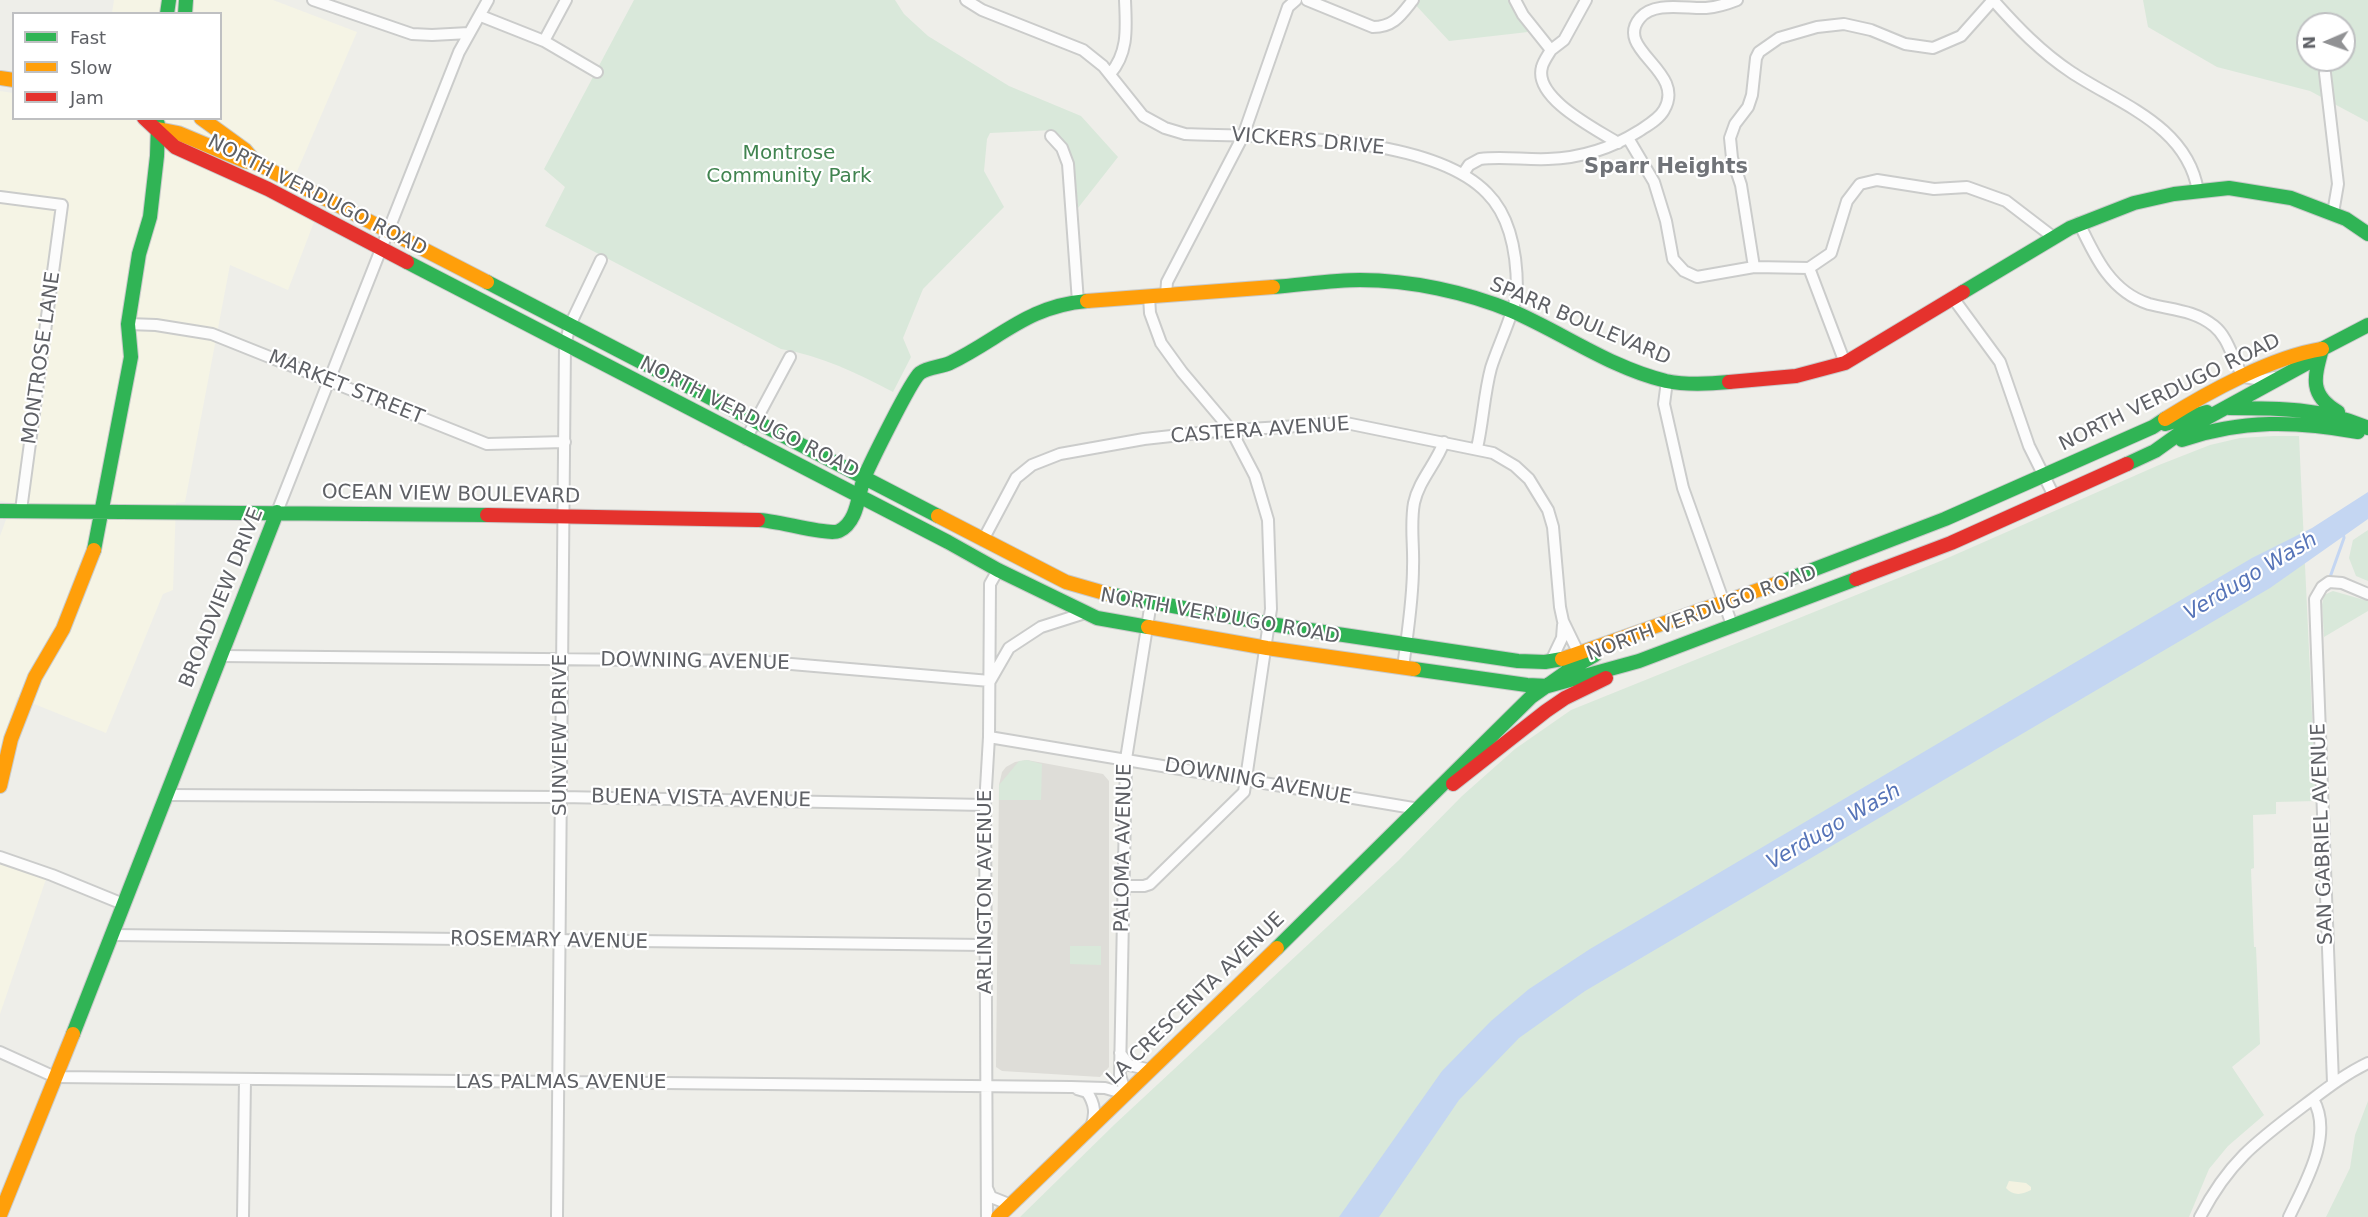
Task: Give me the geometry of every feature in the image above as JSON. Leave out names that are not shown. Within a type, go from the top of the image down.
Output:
[{"type":"main road","points":[[203,120],[220,135],[250,152],[256,163],[249,180]]},
{"type":"main road","name":"NORTH VERDUGO ROAD","points":[[160,122],[178,133],[245,161],[256,163],[1066,582],[1090,590],[1151,603],[1270,624],[1518,661],[1551,661],[1579,654],[1725,603],[1945,519],[2153,427],[2180,409],[2244,377],[2302,351],[2322,349]]},
{"type":"main road","name":"NORTH VERDUGO ROAD","points":[[160,122],[175,147],[249,180],[998,570],[1097,618],[1267,648],[1527,685],[1548,686],[1639,661],[1951,543],[2155,451],[2184,431],[2309,362],[2322,349],[2368,325]]},
{"type":"main road","points":[[0,786],[17,721],[35,677],[63,629],[97,543],[130,357],[128,324],[139,254],[150,217],[160,122]]},
{"type":"main road","name":"SPARR BOULEVARD","points":[[921,373],[950,363],[1022,319],[1054,307],[1078,302],[1361,280],[1405,284],[1457,293],[1511,311],[1601,356],[1635,371],[1667,381],[1708,384],[1753,381],[1796,376],[1845,363],[2053,237],[2079,224],[2134,203],[2198,191],[2229,188],[2260,192],[2291,198],[2333,213],[2352,222],[2368,234]]},
{"type":"main road","points":[[2322,349],[2315,381],[2319,398],[2326,406],[2367,429]]},
{"type":"main road","name":"OCEAN VIEW BOULEVARD","points":[[0,512],[21,510],[103,513],[277,512],[772,520],[829,532],[839,531],[852,519],[864,478],[910,387],[921,373]]},
{"type":"main road","points":[[2153,427],[2227,408],[2299,410],[2328,414],[2367,429]]},
{"type":"main road","points":[[2155,451],[2195,435],[2247,424],[2297,423],[2367,429]]},
{"type":"main road","name":"BROADVIEW DRIVE","points":[[0,1215],[277,512]]},
{"type":"main road","name":"LA CRESCENTA AVENUE","points":[[998,1217],[1419,809],[1531,697],[1572,668],[1634,634]]},
{"type":"main road","name":"LA CRESCENTA AVENUE","points":[[1419,809],[1562,700],[1639,661]]},
{"type":"street","points":[[313,0],[412,34],[469,33]]},
{"type":"street","name":"BROADVIEW DRIVE","points":[[277,512],[459,52],[488,0]]},
{"type":"street","points":[[544,41],[566,0]]},
{"type":"street","name":"VICKERS DRIVE","points":[[966,0],[982,10],[1083,50],[1095,57],[1143,116],[1165,128],[1185,134],[1376,145],[1405,152],[1463,174],[1488,194],[1507,223],[1513,243],[1517,292],[1491,369],[1477,448]]},
{"type":"street","points":[[1110,74],[1121,62],[1125,39],[1125,0]]},
{"type":"street","points":[[1166,295],[1167,282],[1243,136],[1288,7],[1296,0]]},
{"type":"street","points":[[1307,0],[1373,27],[1382,27],[1396,21],[1413,0]]},
{"type":"street","points":[[1515,0],[1551,50]]},
{"type":"street","points":[[1586,0],[1564,40],[1551,50],[1542,67],[1544,87],[1565,108],[1623,140],[1654,182],[1666,221],[1670,252],[1676,264],[1688,273],[1701,277],[1754,267],[1809,268],[1831,253],[1847,201],[1860,184],[1877,180],[1934,189],[1967,187],[2006,201],[2053,237]]},
{"type":"street","points":[[1463,174],[1470,165],[1480,159],[1566,158],[1597,151],[1623,140],[1663,112],[1668,100],[1663,74],[1642,53],[1635,42],[1634,30],[1639,19],[1649,11],[1667,8],[1705,8],[1737,0]]},
{"type":"street","points":[[1754,267],[1741,185],[1732,158],[1730,138],[1735,124],[1750,101],[1755,83],[1756,58],[1759,52],[1779,38],[1817,27],[1844,24],[1871,30],[1905,44],[1933,48],[1961,36],[1993,0],[2024,34],[2047,54],[2108,95],[2140,111],[2164,130],[2192,171],[2198,191]]},
{"type":"street","points":[[481,16],[544,41],[597,72]]},
{"type":"street","points":[[2325,73],[2338,184],[2333,213]]},
{"type":"street","points":[[1051,136],[1062,148],[1068,164],[1078,302]]},
{"type":"street","name":"MONTROSE LANE","points":[[0,197],[62,205],[21,510]]},
{"type":"street","points":[[2079,224],[2090,247],[2115,284],[2135,298],[2149,304],[2192,313],[2207,321],[2223,336],[2244,377],[2262,380],[2286,374]]},
{"type":"street","name":"SUNVIEW DRIVE","points":[[557,1217],[565,345],[570,326],[601,260]]},
{"type":"street","points":[[1809,268],[1845,363]]},
{"type":"street","points":[[1123,886],[1144,886],[1155,879],[1242,795],[1270,624],[1268,520],[1255,476],[1231,430],[1182,372],[1161,343],[1150,314],[1149,296]]},
{"type":"street","points":[[1953,298],[2000,362],[2029,446],[2054,496]]},
{"type":"street","name":"MARKET STREET","points":[[128,324],[156,325],[212,334],[487,444],[565,442]]},
{"type":"street","points":[[746,439],[790,357]]},
{"type":"street","points":[[1667,381],[1664,404],[1683,488],[1732,626]]},
{"type":"street","name":"CASTERA AVENUE","points":[[983,540],[1016,478],[1024,470],[1060,454],[1144,440],[1231,430],[1346,423],[1477,448],[1493,453],[1515,466],[1529,478],[1548,510],[1553,527],[1557,589],[1563,621],[1562,638],[1551,661]]},
{"type":"street","points":[[1403,668],[1413,586],[1411,521],[1414,501],[1423,478],[1440,454],[1444,442]]},
{"type":"street","name":"ARLINGTON AVENUE","points":[[987,1217],[985,805],[989,737],[990,584],[998,570]]},
{"type":"street","name":"SAN GABRIEL AVENUE","points":[[2333,1083],[2314,599],[2322,587],[2329,582],[2342,583],[2368,594]]},
{"type":"street","name":"PALOMA AVENUE","points":[[1126,1094],[1120,1075],[1120,1052],[1126,759],[1151,603]]},
{"type":"street","points":[[990,681],[1009,648],[1041,627],[1085,613]]},
{"type":"street","name":"CASTERA AVENUE","points":[[1563,621],[1579,654]]},
{"type":"street","name":"DOWNING AVENUE","points":[[220,656],[756,661],[990,681]]},
{"type":"street","name":"DOWNING AVENUE","points":[[989,737],[1419,809]]},
{"type":"street","name":"BUENA VISTA AVENUE","points":[[166,795],[561,797],[985,805]]},
{"type":"street","points":[[0,857],[123,904]]},
{"type":"street","name":"ROSEMARY AVENUE","points":[[112,935],[985,945]]},
{"type":"street","name":"LAS PALMAS AVENUE","points":[[0,1052],[55,1077],[1071,1087],[1105,1088],[1126,1094]]},
{"type":"street","points":[[1120,1052],[1129,1065],[1151,1070]]},
{"type":"street","points":[[2200,1217],[2214,1189],[2240,1157],[2260,1138],[2333,1083],[2368,1063]]},
{"type":"street","points":[[243,1217],[245,1080]]},
{"type":"street","points":[[1071,1087],[1087,1092],[1091,1098],[1095,1115],[1090,1128]]},
{"type":"street","points":[[2289,1217],[2308,1177],[2321,1138],[2320,1111],[2313,1099]]},
{"type":"street","points":[[987,1187],[991,1197],[1011,1205]]},
{"type":"shaded area","points":[[114,0],[273,0],[357,32],[283,204],[314,222],[288,290],[230,265],[185,502],[176,503],[173,590],[163,594],[106,733],[17,697],[0,756],[0,536],[12,503],[0,501],[0,91],[12,93],[12,120],[222,120],[222,12],[112,12]]},
{"type":"shaded area","points":[[1027,760],[1103,774],[1109,781],[1109,1067],[1100,1077],[1002,1071],[996,1067],[999,785],[1002,772],[1006,767],[1015,762]]},
{"type":"shaded area","points":[[0,861],[46,879],[0,1014]]},
{"type":"green space","name":"Montrose Community Park","points":[[634,0],[895,0],[904,14],[928,36],[1009,86],[1081,116],[1118,157],[1078,208],[1073,166],[1067,148],[1054,130],[990,133],[987,139],[984,171],[1004,207],[923,289],[903,338],[911,357],[893,392],[839,366],[781,349],[545,226],[565,187],[544,169]]},
{"type":"green space","points":[[1411,0],[1509,0],[1528,32],[1449,41]]},
{"type":"green space","points":[[2143,0],[2368,0],[2368,122],[2310,91],[2217,67],[2148,27]]},
{"type":"green space","points":[[2299,436],[2316,801],[2276,802],[2276,814],[2253,815],[2254,868],[2251,869],[2260,1044],[2232,1067],[2264,1115],[2228,1146],[2209,1169],[2189,1217],[1020,1217],[1115,1124],[1398,861],[1462,796],[1515,749],[1571,710],[1943,560],[2159,465],[2210,445],[2240,438]]},
{"type":"green space","points":[[2368,530],[2368,581],[2356,576],[2349,558],[2353,540]]},
{"type":"green space","points":[[2333,591],[2368,601],[2368,611],[2324,637],[2322,605],[2324,595]]},
{"type":"green space","points":[[1027,760],[1042,764],[1041,800],[999,800],[999,785],[1019,761]]},
{"type":"green space","points":[[1070,946],[1101,946],[1101,965],[1070,964]]},
{"type":"green space","points":[[2368,1101],[2368,1217],[2326,1217],[2350,1168],[2355,1135]]},
{"type":"sand","points":[[2009,1181],[2026,1183],[2031,1190],[2021,1194],[2012,1192],[2006,1188]]},
{"type":"water","name":"Verdugo Wash","points":[[2368,492],[2368,519],[2270,588],[1585,991],[1519,1038],[1459,1100],[1379,1217],[1339,1217],[1442,1071],[1491,1021],[1529,989],[1590,949],[2252,558],[2312,528]]},
{"type":"waterway","points":[[2329,580],[2344,538],[2343,532]]},
{"type":"traffic: fast","points":[[167,12],[169,0]]},
{"type":"traffic: fast","points":[[185,12],[186,0]]},
{"type":"traffic: fast","points":[[94,550],[131,357],[128,324],[139,254],[150,217],[158,124]]},
{"type":"traffic: fast","points":[[1963,292],[2070,228],[2134,203],[2174,194],[2229,188],[2291,198],[2346,219],[2368,234]]},
{"type":"traffic: fast","points":[[407,262],[998,570],[1097,618],[1148,627]]},
{"type":"traffic: fast","points":[[1273,287],[1360,280],[1398,282],[1438,288],[1512,311],[1607,359],[1646,375],[1681,383],[1729,382]]},
{"type":"traffic: fast","points":[[487,282],[938,516]]},
{"type":"traffic: fast","points":[[758,520],[824,531],[839,531],[845,527],[854,514],[864,478],[900,406],[920,373],[968,354],[1030,316],[1047,309],[1087,301]]},
{"type":"traffic: fast","points":[[2127,464],[2155,451],[2183,431],[2309,362],[2322,349],[2368,325]]},
{"type":"traffic: fast","points":[[2322,349],[2316,385],[2322,399],[2338,412]]},
{"type":"traffic: fast","points":[[2229,408],[2300,410],[2334,416],[2368,428]]},
{"type":"traffic: fast","points":[[2165,424],[2207,412]]},
{"type":"traffic: fast","points":[[1781,582],[1945,519],[2153,427],[2165,419]]},
{"type":"traffic: fast","points":[[2182,440],[2204,433],[2248,425],[2292,424],[2358,432]]},
{"type":"traffic: fast","points":[[0,511],[487,515]]},
{"type":"traffic: fast","points":[[73,1034],[277,512]]},
{"type":"traffic: fast","points":[[1414,669],[1548,686],[1639,661],[1856,579]]},
{"type":"traffic: fast","points":[[1108,594],[1270,624],[1518,661],[1545,662],[1562,659]]},
{"type":"traffic: fast","points":[[1277,948],[1531,697],[1595,655]]},
{"type":"traffic: slow","points":[[0,78],[12,80]]},
{"type":"traffic: slow","points":[[204,120],[245,150],[256,163]]},
{"type":"traffic: slow","points":[[158,129],[178,133],[245,161],[256,163],[487,282]]},
{"type":"traffic: slow","points":[[1087,301],[1273,287]]},
{"type":"traffic: slow","points":[[2165,419],[2241,377],[2282,360],[2322,349]]},
{"type":"traffic: slow","points":[[938,516],[1066,582],[1108,594]]},
{"type":"traffic: slow","points":[[0,786],[11,739],[35,677],[63,629],[94,550]]},
{"type":"traffic: slow","points":[[1562,659],[1781,582]]},
{"type":"traffic: slow","points":[[1148,627],[1267,648],[1414,669]]},
{"type":"traffic: slow","points":[[998,1217],[1277,948]]},
{"type":"traffic: slow","points":[[0,1215],[73,1034]]},
{"type":"traffic: jam","points":[[146,120],[175,147],[268,189],[407,262]]},
{"type":"traffic: jam","points":[[1729,382],[1796,376],[1845,363],[1963,292]]},
{"type":"traffic: jam","points":[[1856,579],[1951,543],[2127,464]]},
{"type":"traffic: jam","points":[[487,515],[758,520]]},
{"type":"traffic: jam","points":[[1453,784],[1546,711],[1565,698],[1606,678]]},
{"type":"district","name":"Sparr Heights","points":[[1666,168]]}]
